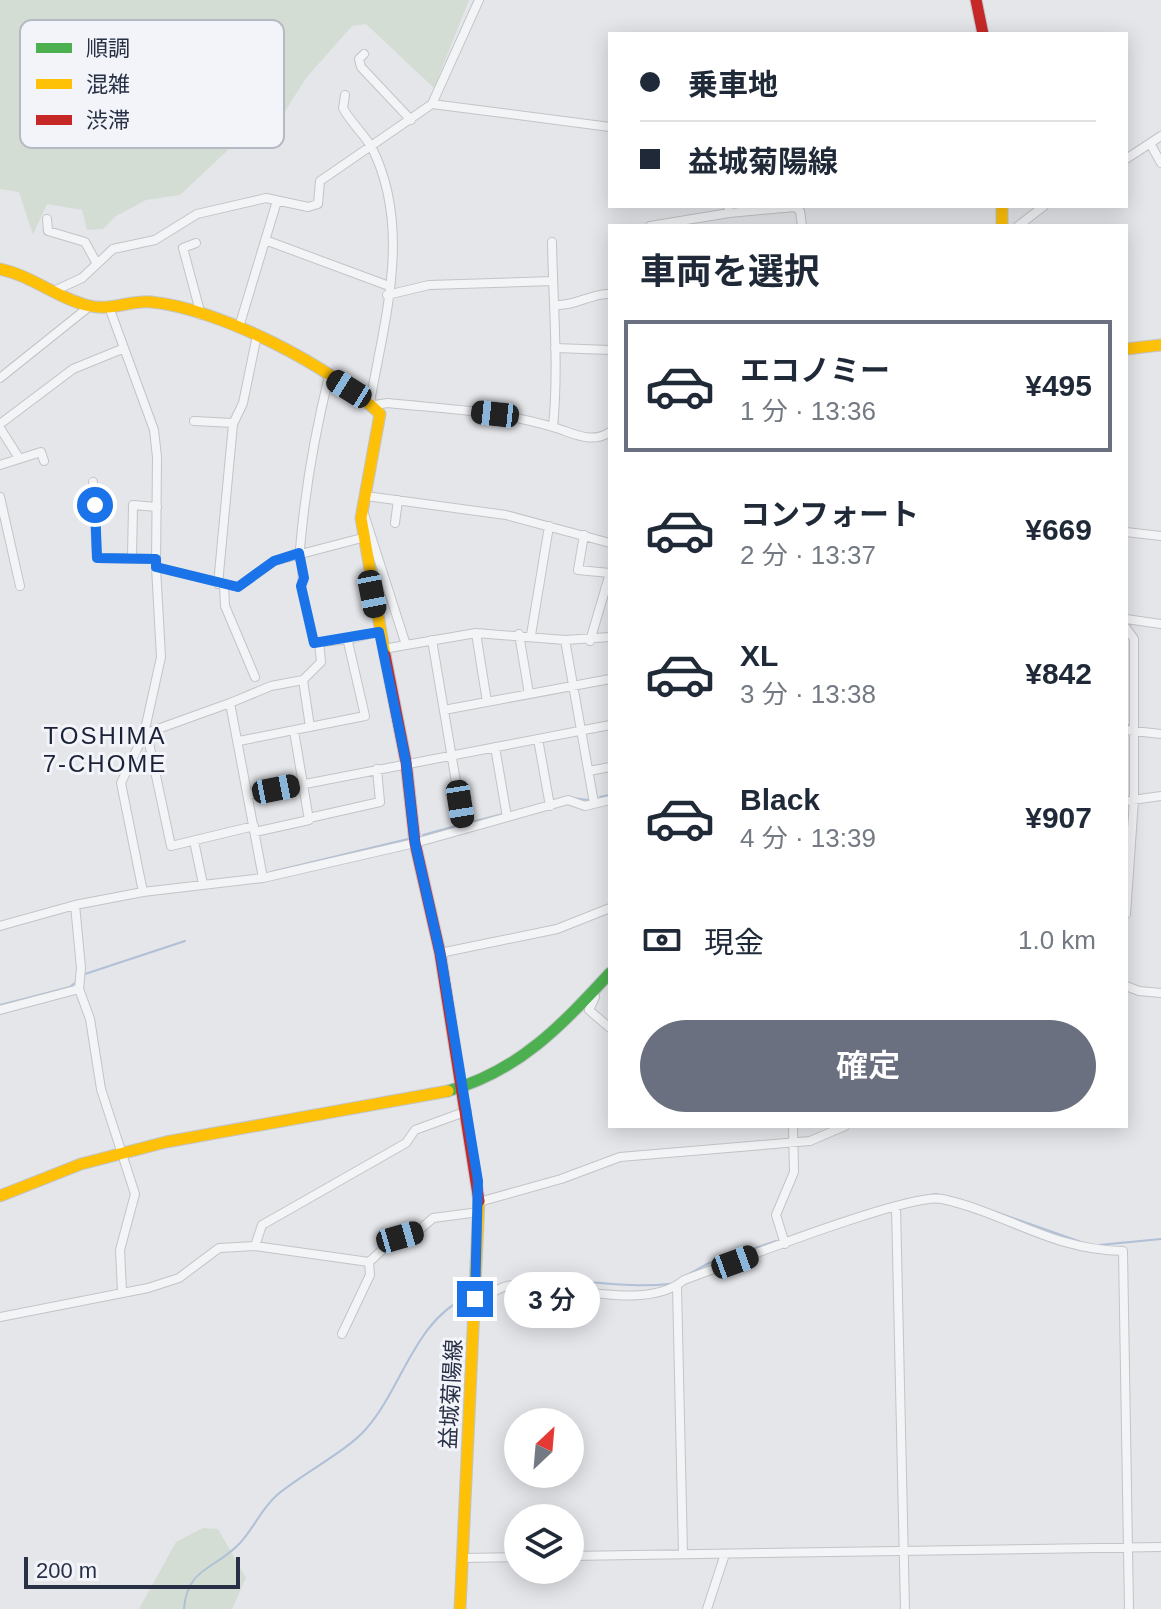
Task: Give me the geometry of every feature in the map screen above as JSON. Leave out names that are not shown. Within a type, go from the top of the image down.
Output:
[{"type":"main road","points":[[976,0],[983,32]]},
{"type":"main road","points":[[0,269],[18,271],[90,306],[152,302],[239,327],[329,376],[372,404]]},
{"type":"main road","points":[[1128,349],[1161,345]]},
{"type":"main road","name":"益城菊陽線","points":[[372,404],[380,414],[381,423],[363,509],[362,538],[406,762],[415,843],[440,953],[460,1086],[467,1111],[479,1207],[460,1609]]},
{"type":"main road","points":[[0,1196],[66,1167],[485,1080],[525,1058],[608,975]]},
{"type":"street","points":[[56,290],[82,278],[113,249],[155,240],[197,214],[266,198],[314,207],[319,200],[320,181],[432,104],[479,0]]},
{"type":"street","points":[[364,54],[359,59],[361,67],[411,120]]},
{"type":"street","points":[[345,95],[344,111],[371,146],[391,202],[394,240],[372,404],[511,415],[585,437],[597,438],[608,433]]},
{"type":"street","points":[[432,104],[608,127]]},
{"type":"street","points":[[1128,158],[1161,136]]},
{"type":"street","points":[[1151,145],[1161,163]]},
{"type":"street","points":[[239,327],[277,201]]},
{"type":"street","points":[[660,224],[728,210],[773,208]]},
{"type":"street","points":[[1021,224],[1041,208]]},
{"type":"street","points":[[47,219],[48,231],[85,242],[97,264]]},
{"type":"street","points":[[265,240],[388,291],[429,285],[553,281]]},
{"type":"street","points":[[552,242],[558,378],[553,427]]},
{"type":"street","points":[[196,243],[183,248],[201,315]]},
{"type":"street","points":[[559,305],[575,305],[598,294],[608,294]]},
{"type":"street","points":[[0,378],[90,306]]},
{"type":"street","points":[[109,307],[154,430],[161,657],[144,735],[121,783],[143,892]]},
{"type":"street","points":[[255,677],[225,606],[221,585],[233,423],[243,403],[257,335]]},
{"type":"street","points":[[555,348],[608,350]]},
{"type":"street","points":[[19,458],[0,426],[73,369],[122,349]]},
{"type":"street","points":[[329,376],[318,417],[299,553],[304,578],[301,586],[314,643],[379,632]]},
{"type":"street","points":[[194,421],[233,423]]},
{"type":"street","points":[[0,465],[41,452],[44,461]]},
{"type":"street","points":[[93,482],[97,558],[132,558],[156,563],[221,585],[238,587],[274,561],[362,538]]},
{"type":"street","points":[[366,496],[506,515],[608,542]]},
{"type":"street","points":[[0,497],[20,586]]},
{"type":"street","points":[[395,523],[398,500]]},
{"type":"street","points":[[132,558],[133,505],[157,507]]},
{"type":"street","points":[[363,509],[406,645]]},
{"type":"street","points":[[531,635],[549,526]]},
{"type":"street","points":[[1128,532],[1161,536]]},
{"type":"street","points":[[584,535],[578,570],[608,573]]},
{"type":"street","points":[[590,641],[608,580]]},
{"type":"street","points":[[1128,619],[1161,624]]},
{"type":"street","points":[[1128,631],[1134,639],[1129,730],[1128,857]]},
{"type":"street","points":[[383,649],[476,633],[590,641],[608,637]]},
{"type":"street","points":[[476,633],[487,702]]},
{"type":"street","points":[[519,634],[529,694]]},
{"type":"street","points":[[239,741],[366,713],[349,639]]},
{"type":"street","points":[[432,640],[464,829]]},
{"type":"street","points":[[565,640],[594,803]]},
{"type":"street","points":[[144,735],[271,686],[303,680],[321,662],[319,642]]},
{"type":"street","points":[[444,710],[608,679]]},
{"type":"street","points":[[303,680],[310,727]]},
{"type":"street","points":[[230,703],[263,878]]},
{"type":"street","points":[[248,795],[608,725]]},
{"type":"street","points":[[1129,730],[1161,734]]},
{"type":"street","points":[[294,731],[309,818]]},
{"type":"street","points":[[144,735],[149,743],[171,846],[308,821],[309,818],[380,802],[377,769]]},
{"type":"street","points":[[538,739],[550,806]]},
{"type":"street","points":[[495,747],[507,817]]},
{"type":"street","points":[[589,771],[608,767]]},
{"type":"street","points":[[1130,800],[1161,796]]},
{"type":"street","points":[[0,926],[75,905],[143,892],[263,878],[415,843],[568,800],[585,806],[608,800]]},
{"type":"street","points":[[194,841],[203,884]]},
{"type":"street","points":[[75,905],[81,968],[79,989],[90,1019],[101,1089],[135,1194],[120,1250],[122,1291]]},
{"type":"street","points":[[440,953],[557,929],[608,909]]},
{"type":"street","points":[[1128,987],[1161,993]]},
{"type":"street","points":[[0,1010],[79,989]]},
{"type":"street","points":[[590,994],[595,997],[589,1010],[608,1026]]},
{"type":"street","points":[[255,1246],[262,1225],[406,1143],[415,1130],[467,1111]]},
{"type":"street","points":[[784,1240],[776,1215],[794,1172],[793,1128]]},
{"type":"street","points":[[369,1262],[391,1242],[417,1232],[433,1218],[479,1207],[620,1157],[810,1141],[840,1128]]},
{"type":"street","points":[[475,1297],[511,1284],[635,1296],[677,1286],[784,1240],[896,1207],[939,1198],[1075,1248],[1123,1251],[1129,1609]]},
{"type":"street","points":[[896,1207],[905,1609]]},
{"type":"street","points":[[0,1317],[179,1278],[219,1248],[255,1246],[369,1262]]},
{"type":"street","points":[[342,1334],[370,1275],[369,1262]]},
{"type":"street","points":[[677,1286],[683,1554]]},
{"type":"street","points":[[584,1556],[1161,1547]]},
{"type":"street","points":[[707,1609],[725,1554]]},
{"type":"street","points":[[462,1558],[504,1557]]},
{"type":"shaded area","points":[[0,0],[469,0],[434,88],[366,24],[352,26],[306,78],[284,113],[284,20],[20,20],[20,148],[230,148],[180,195],[146,200],[116,216],[103,229],[87,230],[82,210],[47,204],[33,235],[19,192],[0,189]]},
{"type":"shaded area","points":[[203,1528],[218,1529],[246,1578],[232,1609],[139,1609],[176,1542]]},
{"type":"waterway","points":[[600,797],[608,795]]},
{"type":"waterway","points":[[566,797],[588,800]]},
{"type":"waterway","points":[[471,822],[503,814]]},
{"type":"waterway","points":[[423,835],[459,825]]},
{"type":"waterway","points":[[271,872],[408,839]]},
{"type":"waterway","points":[[85,974],[185,941]]},
{"type":"waterway","points":[[0,1005],[70,987],[76,982]]},
{"type":"waterway","points":[[904,1200],[936,1194],[960,1200]]},
{"type":"waterway","points":[[996,1212],[1081,1242]]},
{"type":"waterway","points":[[1099,1245],[1161,1239]]},
{"type":"waterway","points":[[689,1274],[709,1263],[776,1241]]},
{"type":"waterway","points":[[478,1292],[501,1284],[524,1281],[669,1284]]},
{"type":"waterway","points":[[184,1609],[186,1595],[196,1577],[240,1543],[271,1500],[348,1446],[366,1429],[435,1321],[469,1296]]},
{"type":"traffic: fast","points":[[448,1091],[496,1072],[518,1059],[556,1028],[608,975]]},
{"type":"traffic: slow","points":[[1002,208],[1002,224]]},
{"type":"traffic: slow","points":[[0,269],[90,306],[151,302],[208,315],[305,359],[380,414],[361,518],[385,655]]},
{"type":"traffic: slow","points":[[1128,349],[1161,345]]},
{"type":"traffic: slow","points":[[0,1196],[81,1164],[166,1142],[448,1091]]},
{"type":"traffic: slow","points":[[460,1609],[479,1201]]},
{"type":"traffic: jam","points":[[976,0],[983,32]]},
{"type":"traffic: jam","points":[[385,655],[406,762],[415,843],[440,953],[479,1201]]},
{"type":"district","name":"TOSHIMA 7-CHOME","points":[[105,749]]},
{"type":"route","points":[[95,505],[97,558],[156,559],[156,567],[238,587],[274,561],[299,553],[304,578],[301,586],[314,643],[379,632],[406,762],[415,843],[441,957],[478,1181],[475,1299]]}]
